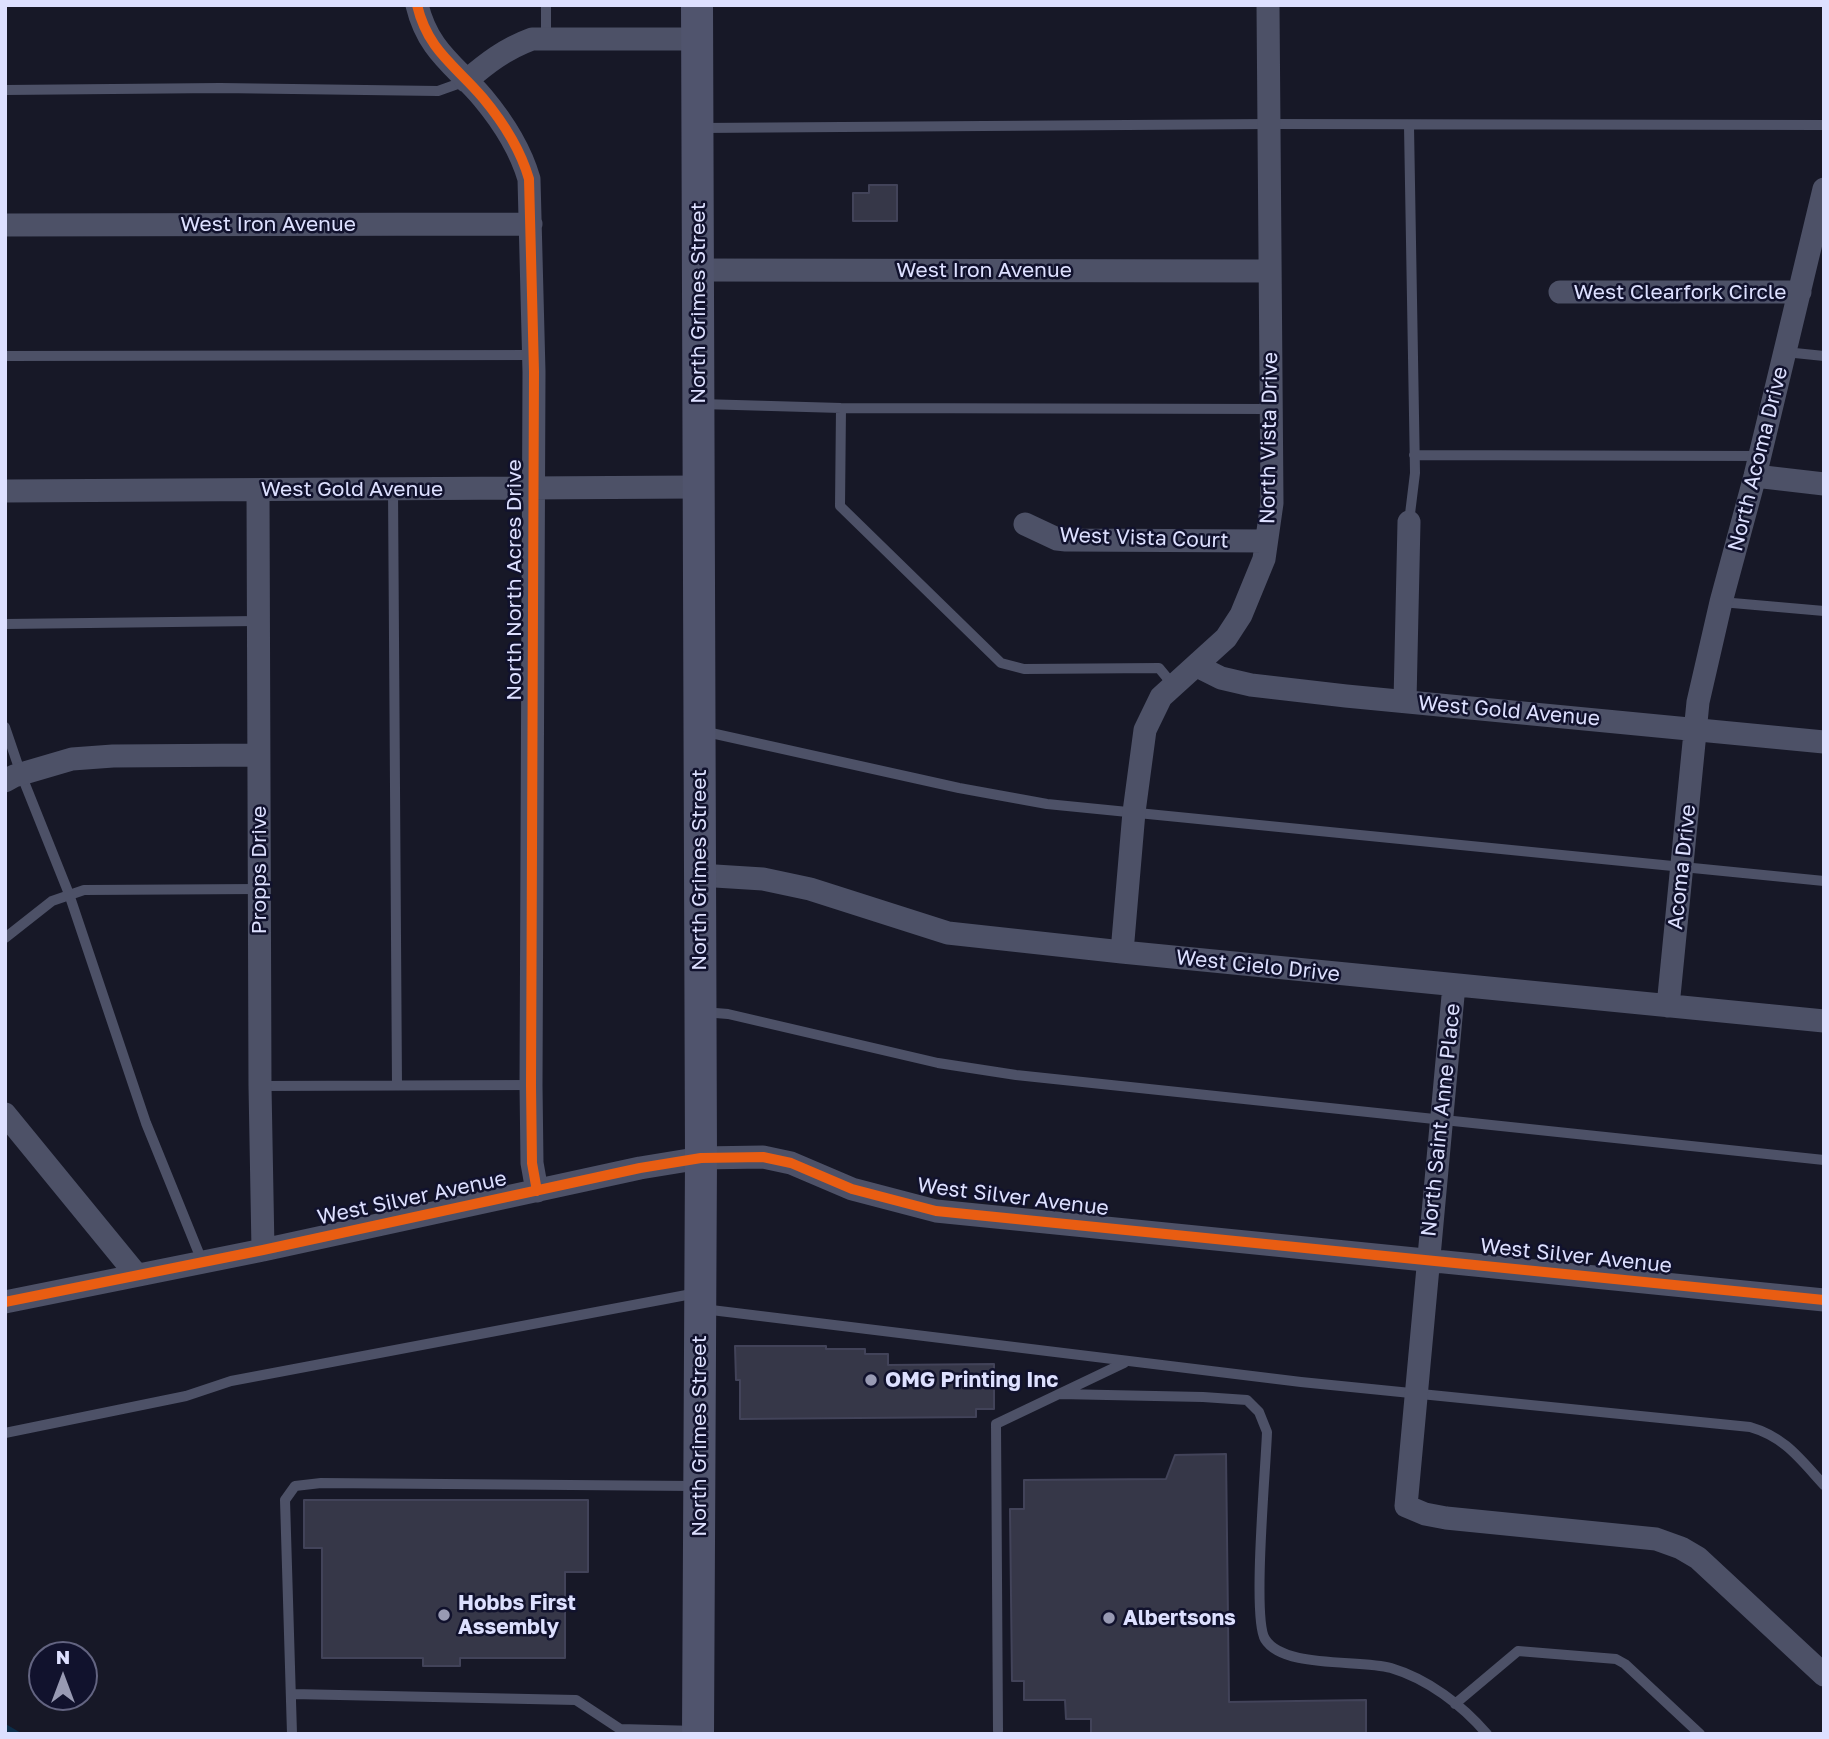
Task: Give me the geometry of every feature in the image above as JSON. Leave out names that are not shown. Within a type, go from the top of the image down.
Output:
[{"type":"main road","name":"North Grimes Street","points":[[697,5],[701,1158],[698,1733]]},
{"type":"street","name":"North North Acres Drive","points":[[417,5],[431,43],[482,97],[511,136],[529,178],[534,355],[531,1085],[532,1163],[537,1191]]},
{"type":"street","name":"North Vista Drive","points":[[1122,953],[1144,730],[1161,697],[1226,638],[1241,615],[1264,559],[1272,503],[1268,5]]},
{"type":"street","points":[[466,81],[490,60],[511,47],[532,39],[697,39]]},
{"type":"street","name":"North Acoma Drive","points":[[1697,729],[1699,702],[1721,602],[1758,466],[1800,292],[1819,231],[1824,189]]},
{"type":"street","name":"West Iron Avenue","points":[[5,225],[531,224]]},
{"type":"street","name":"West Iron Avenue","points":[[698,270],[1269,271]]},
{"type":"street","name":"West Clearfork Circle","points":[[1560,292],[1800,292]]},
{"type":"street","points":[[1758,466],[1824,484]]},
{"type":"street","name":"West Gold Avenue","points":[[5,491],[698,487]]},
{"type":"street","name":"Propps Drive","points":[[258,490],[263,1250]]},
{"type":"street","points":[[1405,701],[1409,522]]},
{"type":"street","name":"West Vista Court","points":[[1025,524],[1057,539],[1066,540],[1266,541]]},
{"type":"street","name":"West Gold Avenue","points":[[1197,666],[1221,678],[1251,685],[1824,741]]},
{"type":"street","name":"Acoma Drive","points":[[1668,1006],[1697,729]]},
{"type":"street","points":[[13,777],[72,759],[113,756],[258,755]]},
{"type":"street","name":"West Cielo Drive","points":[[699,875],[763,879],[810,889],[948,933],[1122,953],[1824,1021]]},
{"type":"street","name":"North Saint Anne Place","points":[[1454,985],[1406,1506],[1425,1514],[1446,1518],[1656,1539],[1681,1548],[1698,1558],[1824,1675]]},
{"type":"street","points":[[5,1114],[136,1274]]},
{"type":"street","name":"West Silver Avenue","points":[[5,1302],[263,1250],[640,1168],[701,1158],[763,1157],[791,1163],[852,1189],[936,1210],[1824,1300]]},
{"type":"lane","points":[[546,5],[546,39]]},
{"type":"lane","points":[[5,90],[220,88],[438,91],[466,81]]},
{"type":"lane","points":[[698,128],[1269,124],[1824,125]]},
{"type":"lane","points":[[1409,126],[1415,473],[1409,522]]},
{"type":"lane","points":[[1785,352],[1824,356]]},
{"type":"lane","points":[[5,356],[534,355]]},
{"type":"lane","points":[[698,404],[841,408],[1271,409]]},
{"type":"lane","points":[[841,408],[840,506],[1001,663],[1024,669],[1159,667],[1173,685]]},
{"type":"lane","points":[[1413,455],[1758,466]]},
{"type":"lane","points":[[393,489],[397,1085]]},
{"type":"lane","points":[[1721,602],[1824,611]]},
{"type":"lane","points":[[5,624],[257,621]]},
{"type":"lane","points":[[5,727],[13,777],[69,894],[146,1123],[202,1261]]},
{"type":"lane","points":[[699,730],[1047,804],[1824,881]]},
{"type":"lane","points":[[5,938],[52,901],[84,890],[259,889]]},
{"type":"lane","points":[[700,1012],[728,1014],[939,1063],[1016,1075],[1824,1160]]},
{"type":"lane","points":[[260,1086],[531,1085]]},
{"type":"lane","points":[[5,1433],[186,1396],[231,1381],[700,1301],[1125,1362],[1750,1427],[1770,1433],[1789,1448],[1824,1485]]},
{"type":"lane","points":[[998,1731],[996,1424],[1125,1362]]},
{"type":"lane","points":[[1059,1394],[1247,1400],[1259,1412],[1267,1432],[1259,1606],[1264,1638],[1278,1651],[1390,1668],[1427,1682],[1474,1718],[1487,1734]]},
{"type":"lane","points":[[292,1734],[285,1500],[295,1486],[321,1483],[699,1486]]},
{"type":"lane","points":[[1455,1704],[1518,1651],[1616,1659],[1625,1664],[1700,1734]]},
{"type":"lane","points":[[292,1694],[576,1700],[620,1731],[698,1733]]},
{"type":"building","points":[[869,185],[897,185],[897,221],[853,221],[853,193],[869,193]]},
{"type":"building","points":[[735,1346],[865,1349],[865,1354],[888,1354],[888,1365],[994,1364],[994,1409],[976,1409],[976,1417],[740,1419],[740,1380],[736,1380]]},
{"type":"building","points":[[1226,1454],[1229,1702],[1366,1700],[1366,1734],[1091,1734],[1091,1719],[1066,1719],[1065,1700],[1024,1700],[1024,1681],[1012,1681],[1010,1509],[1024,1509],[1024,1480],[1166,1479],[1175,1455]]},
{"type":"building","name":"Hobbs First Assembly","points":[[304,1500],[588,1500],[588,1572],[565,1572],[565,1658],[460,1658],[460,1666],[423,1666],[423,1658],[322,1658],[322,1548],[304,1548]]},
{"type":"waterway","points":[[5,1727],[17,1734]]},
{"type":"cycle path","points":[[417,5],[435,46],[483,98],[504,126],[516,146],[529,179],[534,372],[531,1085],[532,1163],[537,1191]]},
{"type":"cycle path","points":[[5,1302],[263,1250],[640,1168],[701,1158],[763,1157],[791,1163],[852,1189],[936,1211],[1824,1300]]},
{"type":"place","name":"OMG Printing Inc","points":[[871,1380]]},
{"type":"place","name":"Hobbs First Assembly","points":[[444,1615]]},
{"type":"place","name":"Albertsons","points":[[1109,1618]]}]
